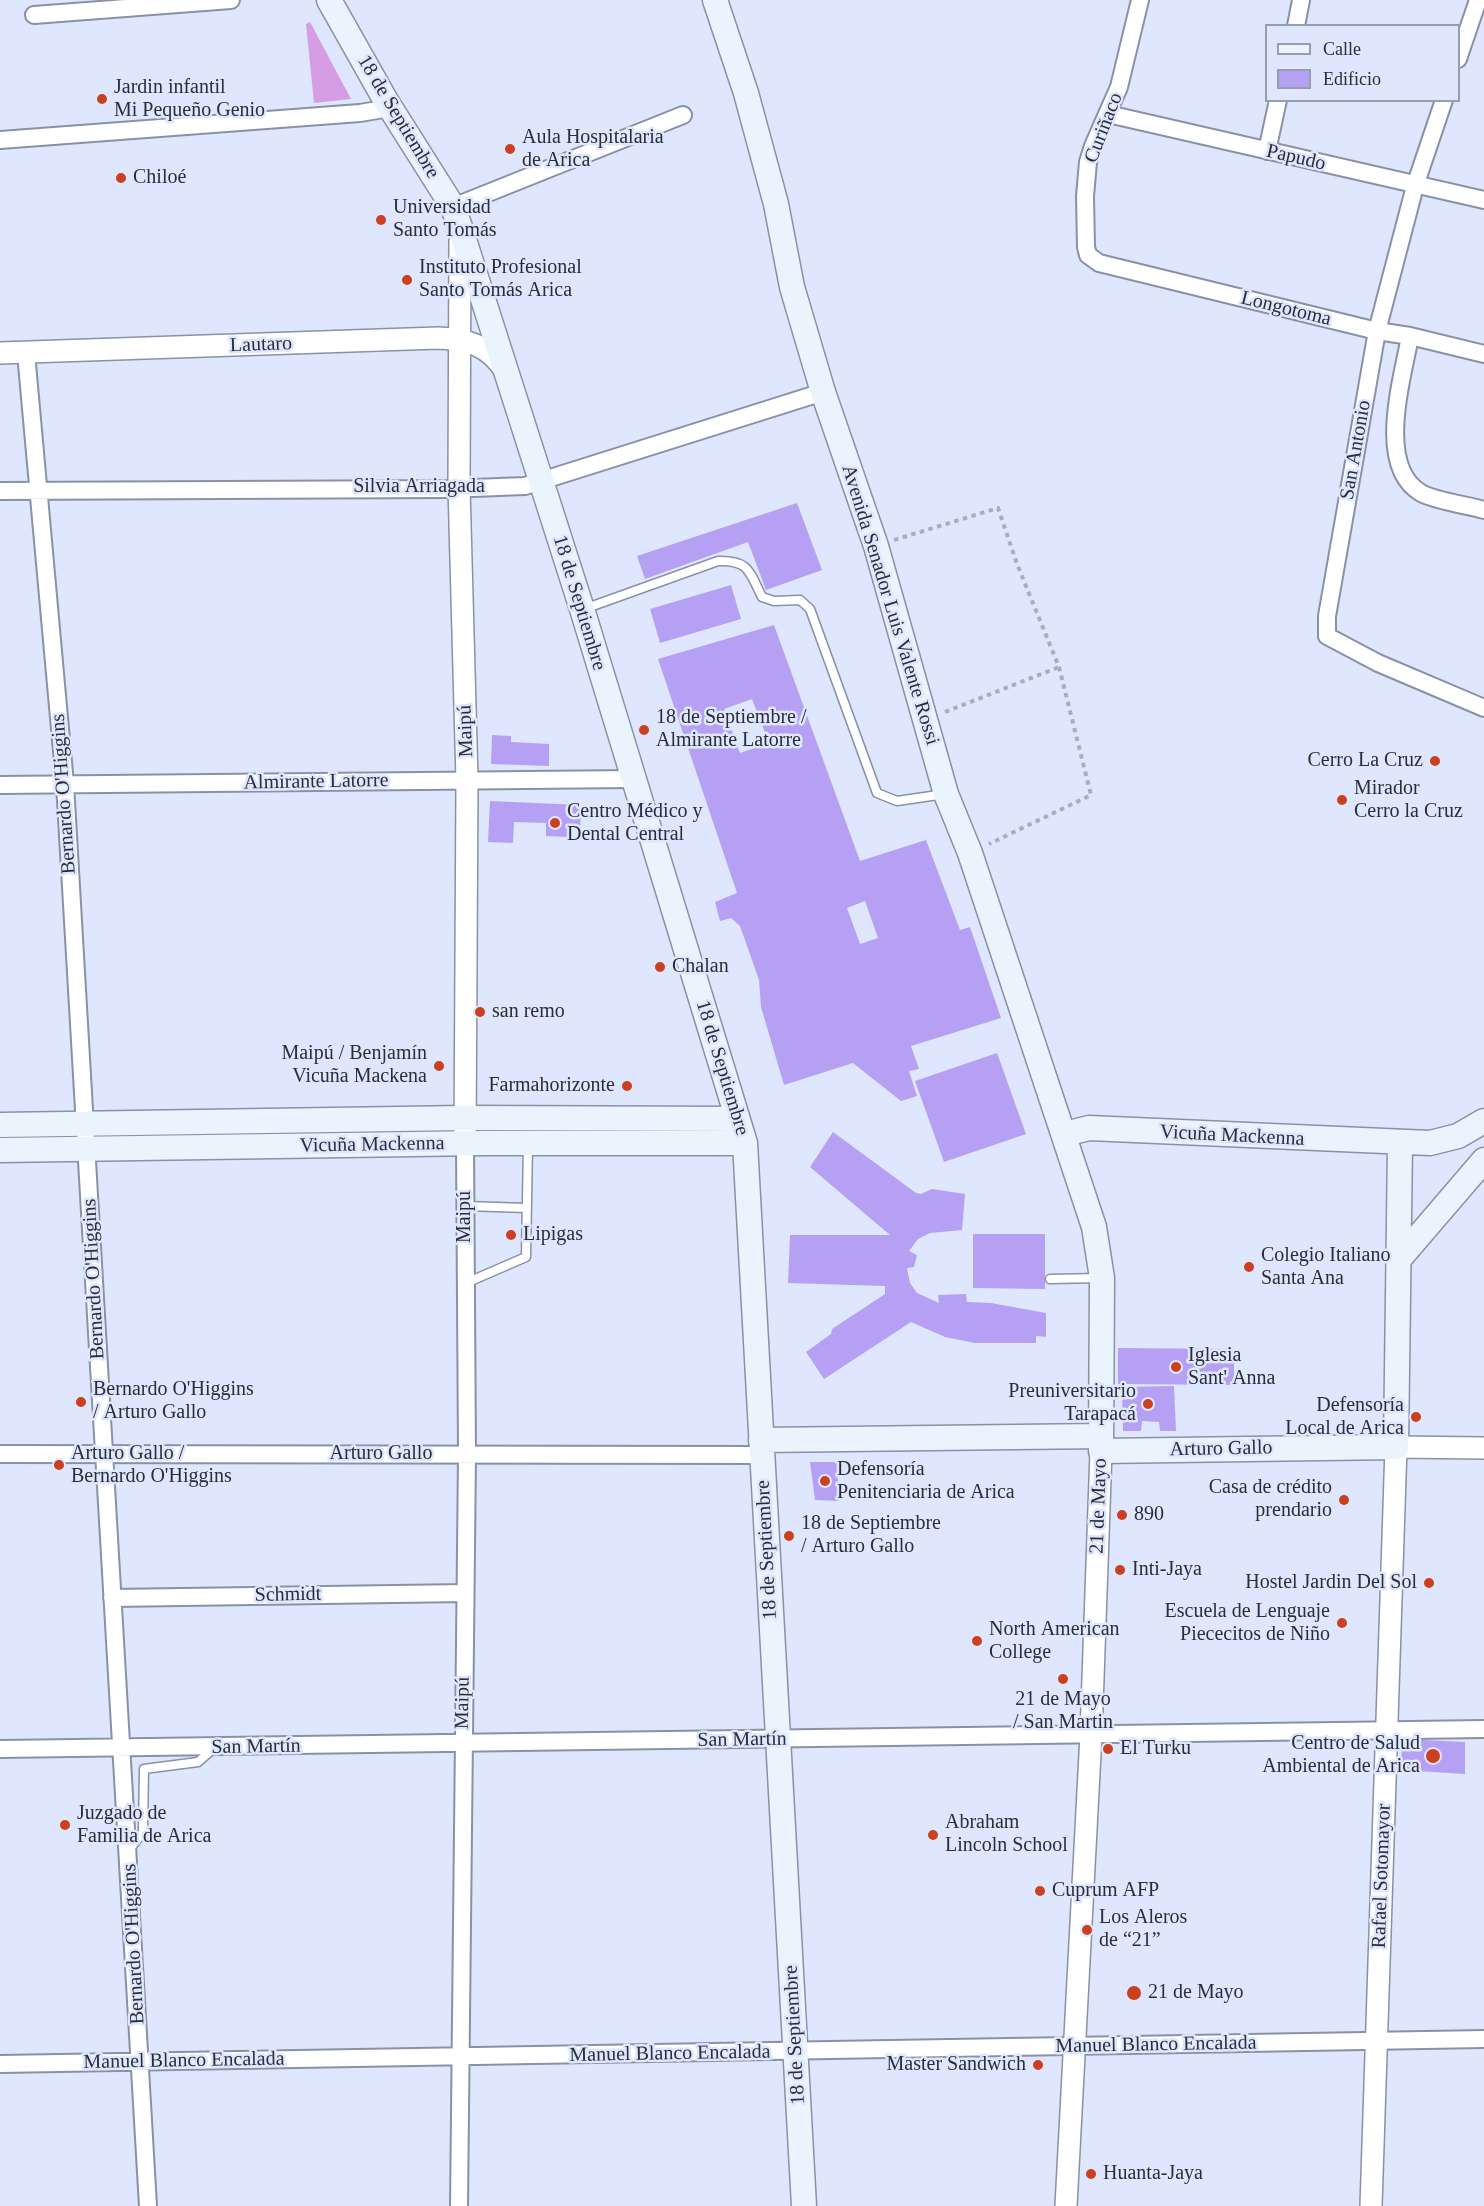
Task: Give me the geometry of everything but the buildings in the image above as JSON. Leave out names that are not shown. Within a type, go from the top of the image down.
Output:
[{"type":"main road","name":"18 de Septiembre","points":[[329,0],[390,108],[457,217],[582,609],[745,1143],[804,2206]]},
{"type":"main road","name":"Avenida Senador Luis Valente Rossi","points":[[715,0],[749,104],[776,204],[792,287],[823,392],[876,546],[946,794],[970,853],[1065,1134]]},
{"type":"main road","name":"Vicuña Mackenna","points":[[0,1125],[465,1118],[737,1119]]},
{"type":"main road","points":[[1400,1144],[1444,1141],[1484,1121]]},
{"type":"main road","name":"Vicuña Mackenna","points":[[1065,1134],[1089,1128],[1400,1144]]},
{"type":"main road","name":"21 de Mayo","points":[[1065,1134],[1094,1227],[1102,1278],[1101,1444]]},
{"type":"main road","name":"Vicuña Mackenna","points":[[0,1150],[465,1143],[745,1143]]},
{"type":"main road","name":"Rafael Sotomayor","points":[[1396,1447],[1400,1144]]},
{"type":"main road","points":[[1400,1258],[1484,1160]]},
{"type":"main road","name":"Arturo Gallo","points":[[761,1448],[1101,1444],[1396,1447]]},
{"type":"street","points":[[34,15],[231,0]]},
{"type":"street","name":"Curiñaco","points":[[1091,257],[1087,251],[1086,237],[1085,196],[1088,162],[1092,146],[1119,87],[1140,0]]},
{"type":"street","points":[[1296,24],[1301,0]]},
{"type":"street","points":[[1460,55],[1478,20],[1478,0]]},
{"type":"street","points":[[1267,151],[1278,102]]},
{"type":"street","name":"San Antonio","points":[[1443,102],[1415,186],[1377,331],[1327,616],[1327,636],[1378,663],[1484,708]]},
{"type":"street","points":[[0,140],[360,113],[390,108]]},
{"type":"street","name":"Papudo","points":[[1108,114],[1484,200]]},
{"type":"street","points":[[457,217],[683,115]]},
{"type":"street","name":"Maipú","points":[[457,217],[460,339],[459,487],[467,780],[465,1118],[467,1455],[462,1744],[459,2206]]},
{"type":"street","name":"Longotoma","points":[[1091,257],[1099,262],[1377,331],[1410,336],[1484,354]]},
{"type":"street","name":"San Antonio","points":[[1410,336],[1397,411],[1395,445],[1407,479],[1422,493],[1484,510]]},
{"type":"street","name":"Lautaro","points":[[0,353],[460,339],[490,353],[507,374]]},
{"type":"street","name":"Bernardo O'Higgins","points":[[26,353],[64,784],[86,1123],[103,1454],[129,1850],[148,2206]]},
{"type":"street","name":"Silvia Arriagada","points":[[0,491],[525,486],[823,392]]},
{"type":"street","name":"Almirante Latorre","points":[[0,785],[633,779]]},
{"type":"street","name":"21 de Mayo","points":[[1066,2206],[1091,1735],[1101,1444]]},
{"type":"street","name":"Arturo Gallo","points":[[1396,1447],[1484,1448]]},
{"type":"street","name":"Rafael Sotomayor","points":[[1371,2206],[1396,1447]]},
{"type":"street","name":"Arturo Gallo","points":[[0,1454],[467,1455],[761,1448]]},
{"type":"street","name":"Schmidt","points":[[112,1598],[465,1593]]},
{"type":"street","name":"San Martín","points":[[0,1749],[214,1748],[1484,1729]]},
{"type":"street","name":"Manuel Blanco Encalada","points":[[0,2064],[1484,2039]]},
{"type":"lane","points":[[582,609],[718,561],[736,561],[748,569],[762,597],[774,601],[800,600],[810,609],[877,793],[897,801],[946,794]]},
{"type":"lane","points":[[466,1283],[526,1257],[528,1143]]},
{"type":"lane","points":[[465,1206],[527,1208]]},
{"type":"lane","points":[[1050,1279],[1102,1278]]},
{"type":"lane","points":[[129,1850],[143,1832],[144,1769],[198,1762],[214,1748]]},
{"type":"path","points":[[876,546],[998,508],[1017,564],[1059,667],[1090,795],[970,853]]},
{"type":"path","points":[[925,720],[1059,667]]},
{"type":"shaded area","points":[[310,22],[351,99],[314,103],[306,24]]},
{"type":"place","name":"Jardin infantil Mi Pequeño Genio","points":[[102,99]]},
{"type":"place","name":"Aula Hospitalaria de Arica","points":[[510,149]]},
{"type":"place","name":"Chiloé","points":[[121,178]]},
{"type":"place","name":"Universidad Santo Tomás","points":[[381,220]]},
{"type":"place","name":"Instituto Profesional Santo Tomás Arica","points":[[407,280]]},
{"type":"place","name":"18 de Septiembre / Almirante Latorre","points":[[644,730]]},
{"type":"place","name":"Cerro La Cruz","points":[[1435,761]]},
{"type":"place","name":"Mirador Cerro la Cruz","points":[[1342,800]]},
{"type":"place","name":"Centro Médico y Dental Central","points":[[555,823]]},
{"type":"place","name":"Chalan","points":[[660,967]]},
{"type":"place","name":"san remo","points":[[480,1012]]},
{"type":"place","name":"Maipú / Benjamín Vicuña Mackena","points":[[439,1066]]},
{"type":"place","name":"Farmahorizonte","points":[[627,1086]]},
{"type":"place","name":"Lipigas","points":[[511,1235]]},
{"type":"place","name":"Colegio Italiano Santa Ana","points":[[1249,1267]]},
{"type":"place","name":"Iglesia Sant' Anna","points":[[1176,1367]]},
{"type":"place","name":"Bernardo O'Higgins / Arturo Gallo","points":[[81,1402]]},
{"type":"place","name":"Preuniversitario Tarapacá","points":[[1148,1404]]},
{"type":"place","name":"Defensoría Local de Arica","points":[[1416,1417]]},
{"type":"place","name":"Arturo Gallo / Bernardo O'Higgins","points":[[59,1465]]},
{"type":"place","name":"Defensoría Penitenciaria de Arica","points":[[825,1481]]},
{"type":"place","name":"Casa de crédito prendario","points":[[1344,1500]]},
{"type":"place","name":"890","points":[[1122,1515]]},
{"type":"place","name":"18 de Septiembre / Arturo Gallo","points":[[789,1536]]},
{"type":"place","name":"Inti-Jaya","points":[[1120,1570]]},
{"type":"place","name":"Hostel Jardin Del Sol","points":[[1429,1583]]},
{"type":"place","name":"Escuela de Lenguaje Piececitos de Niño","points":[[1342,1623]]},
{"type":"place","name":"North American College","points":[[977,1641]]},
{"type":"place","name":"21 de Mayo / San Martin","points":[[1063,1679]]},
{"type":"place","name":"El Turku","points":[[1108,1749]]},
{"type":"place","name":"Centro de Salud Ambiental de Arica","points":[[1433,1756]]},
{"type":"place","name":"Juzgado de Familia de Arica","points":[[65,1825]]},
{"type":"place","name":"Abraham Lincoln School","points":[[933,1835]]},
{"type":"place","name":"Cuprum AFP","points":[[1040,1891]]},
{"type":"place","name":"Los Aleros de “21”","points":[[1087,1930]]},
{"type":"place","name":"21 de Mayo","points":[[1134,1993]]},
{"type":"place","name":"Master Sandwich","points":[[1038,2065]]},
{"type":"place","name":"Huanta-Jaya","points":[[1091,2174]]}]
